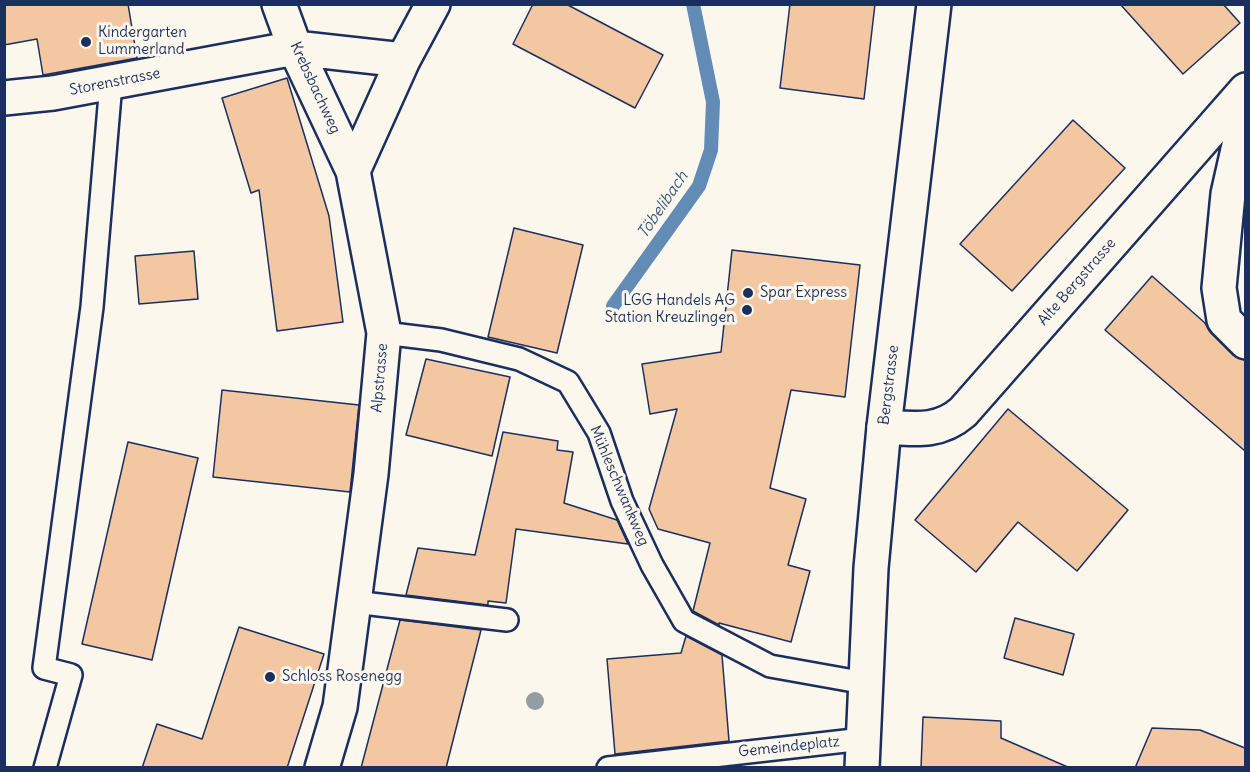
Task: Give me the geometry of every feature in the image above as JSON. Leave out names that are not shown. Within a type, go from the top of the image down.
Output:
[{"type":"street","name":"Krebsbachweg","points":[[279,4],[295,48],[353,171]]},
{"type":"street","points":[[353,171],[403,60],[433,4]]},
{"type":"street","name":"Bergstrasse","points":[[862,753],[871,568],[884,427],[934,4]]},
{"type":"street","name":"Storenstrasse","points":[[4,98],[53,93],[295,48],[403,60]]},
{"type":"street","name":"Alte Bergstrasse","points":[[884,427],[932,428],[951,422],[963,412],[1245,90]]},
{"type":"street","points":[[1245,114],[1228,194],[1219,288],[1224,320],[1245,342]]},
{"type":"street","name":"Alpstrasse","points":[[322,768],[340,707],[371,474],[384,333],[353,171]]},
{"type":"lane","points":[[45,768],[71,675],[44,668],[92,307],[111,83]]},
{"type":"lane","name":"Mühleschwankweg","points":[[384,333],[441,340],[519,359],[568,381],[599,433],[622,501],[652,565],[684,621],[770,666],[865,683]]},
{"type":"lane","points":[[354,602],[507,620]]},
{"type":"lane","name":"Gemeindeplatz","points":[[608,768],[862,753]]},
{"type":"building","name":"Kindergarten Lummerland","points":[[4,4],[128,4],[137,58],[43,75],[37,39],[4,45]]},
{"type":"building","points":[[533,4],[566,4],[663,55],[635,108],[513,44]]},
{"type":"building","points":[[790,4],[875,4],[864,99],[780,88]]},
{"type":"building","points":[[1120,4],[1223,4],[1240,23],[1183,74]]},
{"type":"building","points":[[287,78],[329,216],[343,322],[277,331],[259,190],[251,193],[222,98]]},
{"type":"building","points":[[1073,120],[1125,168],[1012,291],[960,244]]},
{"type":"building","points":[[514,228],[583,245],[557,353],[488,337]]},
{"type":"building","points":[[732,250],[860,265],[845,397],[791,390],[770,488],[806,499],[788,565],[810,571],[791,642],[719,623],[719,625],[693,611],[710,543],[658,529],[649,509],[677,409],[650,414],[642,364],[721,352]]},
{"type":"building","points":[[194,251],[198,299],[139,304],[135,256]]},
{"type":"building","points":[[1152,276],[1205,323],[1211,333],[1233,355],[1245,360],[1245,451],[1105,330]]},
{"type":"building","points":[[426,359],[510,377],[492,456],[406,435]]},
{"type":"building","points":[[222,390],[359,405],[350,492],[213,477]]},
{"type":"building","points":[[1008,409],[1128,510],[1077,571],[1018,522],[976,572],[915,520]]},
{"type":"building","points":[[503,432],[558,441],[557,450],[573,452],[564,503],[617,520],[628,544],[516,529],[506,603],[488,601],[488,605],[406,595],[418,548],[475,555]]},
{"type":"building","points":[[128,442],[198,458],[152,660],[82,644]]},
{"type":"building","points":[[1015,618],[1074,634],[1063,675],[1004,658]]},
{"type":"building","points":[[400,620],[481,630],[446,768],[361,768]]},
{"type":"building","name":"Schloss Rosenegg","points":[[239,627],[324,654],[287,768],[142,768],[157,724],[202,739]]},
{"type":"building","points":[[686,636],[722,655],[729,741],[615,754],[607,659],[681,653]]},
{"type":"building","points":[[923,717],[1001,721],[1001,738],[1070,768],[921,768]]},
{"type":"building","points":[[1152,728],[1200,730],[1245,748],[1245,768],[1135,768]]},
{"type":"waterway","name":"Töbelibach","points":[[613,306],[699,186],[711,150],[713,102],[693,4]]},
{"type":"place","name":"Kindergarten Lummerland","points":[[86,42]]},
{"type":"place","name":"Spar Express","points":[[748,293]]},
{"type":"place","name":"LGG Handels AG Station Kreuzlingen","points":[[747,310]]},
{"type":"place","name":"Schloss Rosenegg","points":[[270,677]]}]
